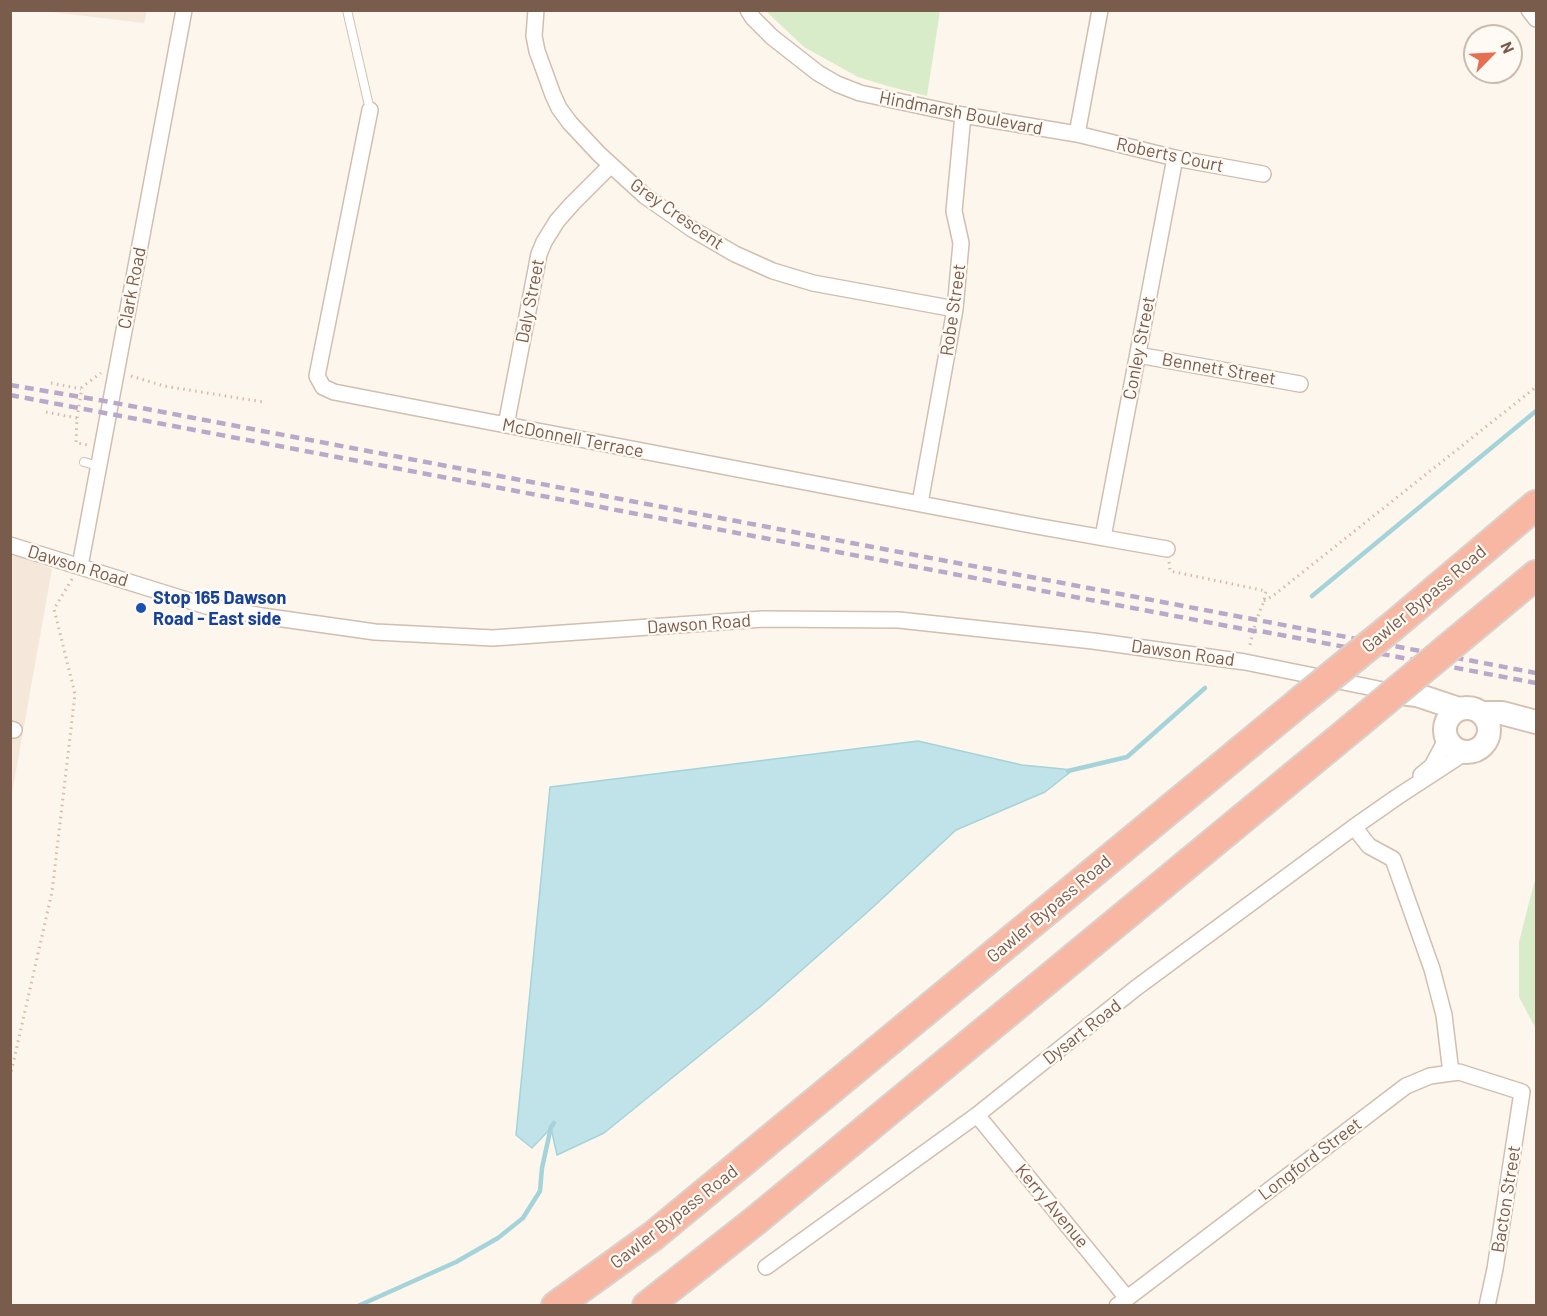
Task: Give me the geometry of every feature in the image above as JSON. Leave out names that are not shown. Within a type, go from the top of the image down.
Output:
[{"type":"highway","name":"Gawler Bypass Road","points":[[556,1305],[679,1215],[1393,626],[1536,504]]},
{"type":"highway","points":[[647,1305],[764,1214],[1536,575]]},
{"type":"street","name":"Clark Road","points":[[80,566],[91,464],[102,447],[184,10]]},
{"type":"street","name":"Grey Crescent","points":[[536,10],[534,36],[553,95],[570,123],[645,196],[692,229],[735,254],[773,271],[813,283],[955,309]]},
{"type":"street","name":"Hindmarsh Boulevard","points":[[748,10],[772,37],[818,73],[860,93],[963,116],[1077,134]]},
{"type":"street","points":[[1077,134],[1100,10]]},
{"type":"street","points":[[1529,10],[1536,19]]},
{"type":"street","name":"McDonnell Terrace","points":[[370,110],[317,376],[322,387],[334,392],[506,425],[1167,549]]},
{"type":"street","name":"Robe Street","points":[[920,503],[955,309],[961,243],[954,211],[963,116]]},
{"type":"street","name":"Roberts Court","points":[[1077,134],[1175,158],[1263,174]]},
{"type":"street","name":"Conley Street","points":[[1103,537],[1175,158]]},
{"type":"street","name":"Daly Street","points":[[506,425],[541,248],[557,221],[611,165]]},
{"type":"street","name":"Bennett Street","points":[[1138,355],[1300,384]]},
{"type":"street","name":"Dawson Road","points":[[10,545],[206,606],[375,632],[493,638],[763,619],[899,620],[1093,641],[1245,662],[1418,695],[1470,711],[1502,713],[1536,722]]},
{"type":"street","name":"Dawson Road","points":[[1394,692],[1431,716],[1446,735]]},
{"type":"street","points":[[1470,711],[1486,718],[1488,737],[1485,744],[1478,749],[1466,752],[1459,750],[1451,745],[1446,735],[1447,720],[1452,714],[1470,711]]},
{"type":"street","points":[[1488,737],[1518,728],[1536,728]]},
{"type":"street","name":"Dysart Road","points":[[1397,796],[1432,766],[1446,735]]},
{"type":"street","name":"Dysart Road","points":[[766,1267],[976,1115],[1137,988],[1354,827],[1397,796],[1466,752]]},
{"type":"street","points":[[1354,827],[1369,846],[1393,859],[1432,969],[1444,1015],[1451,1073]]},
{"type":"street","name":"Longford Street","points":[[1122,1301],[1406,1086],[1430,1076],[1460,1072],[1522,1092]]},
{"type":"street","name":"Bacton Street","points":[[1487,1305],[1495,1269],[1522,1092]]},
{"type":"street","name":"Kerry Avenue","points":[[976,1115],[1122,1301]]},
{"type":"lane","points":[[347,10],[370,110]]},
{"type":"path","points":[[102,447],[76,443],[81,389],[104,371]]},
{"type":"path","points":[[126,375],[164,386],[263,402]]},
{"type":"path","points":[[51,383],[81,389]]},
{"type":"path","points":[[1264,601],[1536,387]]},
{"type":"path","points":[[46,412],[77,418]]},
{"type":"path","points":[[1167,549],[1170,571],[1266,591],[1245,662]]},
{"type":"path","points":[[10,1077],[52,892],[75,694],[54,609],[80,566]]},
{"type":"shaded area","points":[[42,11],[147,11],[144,23]]},
{"type":"shaded area","points":[[11,552],[52,569],[11,799]]},
{"type":"green space","points":[[766,11],[940,11],[927,96],[858,77],[804,47]]},
{"type":"green space","points":[[1536,880],[1536,1029],[1519,997],[1519,942]]},
{"type":"water","points":[[918,741],[1022,765],[1073,770],[1045,792],[956,830],[761,1006],[604,1133],[557,1155],[551,1128],[532,1148],[516,1135],[550,787]]},
{"type":"waterway","points":[[1312,596],[1536,411]]},
{"type":"waterway","points":[[1068,771],[1127,757],[1205,688]]},
{"type":"waterway","points":[[358,1306],[456,1262],[498,1238],[523,1218],[540,1191],[542,1168],[551,1127],[554,1123]]},
{"type":"railway","points":[[10,385],[110,402],[1536,673]]},
{"type":"railway","points":[[10,395],[1536,683]]},
{"type":"place","name":"Stop 165 Dawson Road - East side","points":[[141,608]]}]
